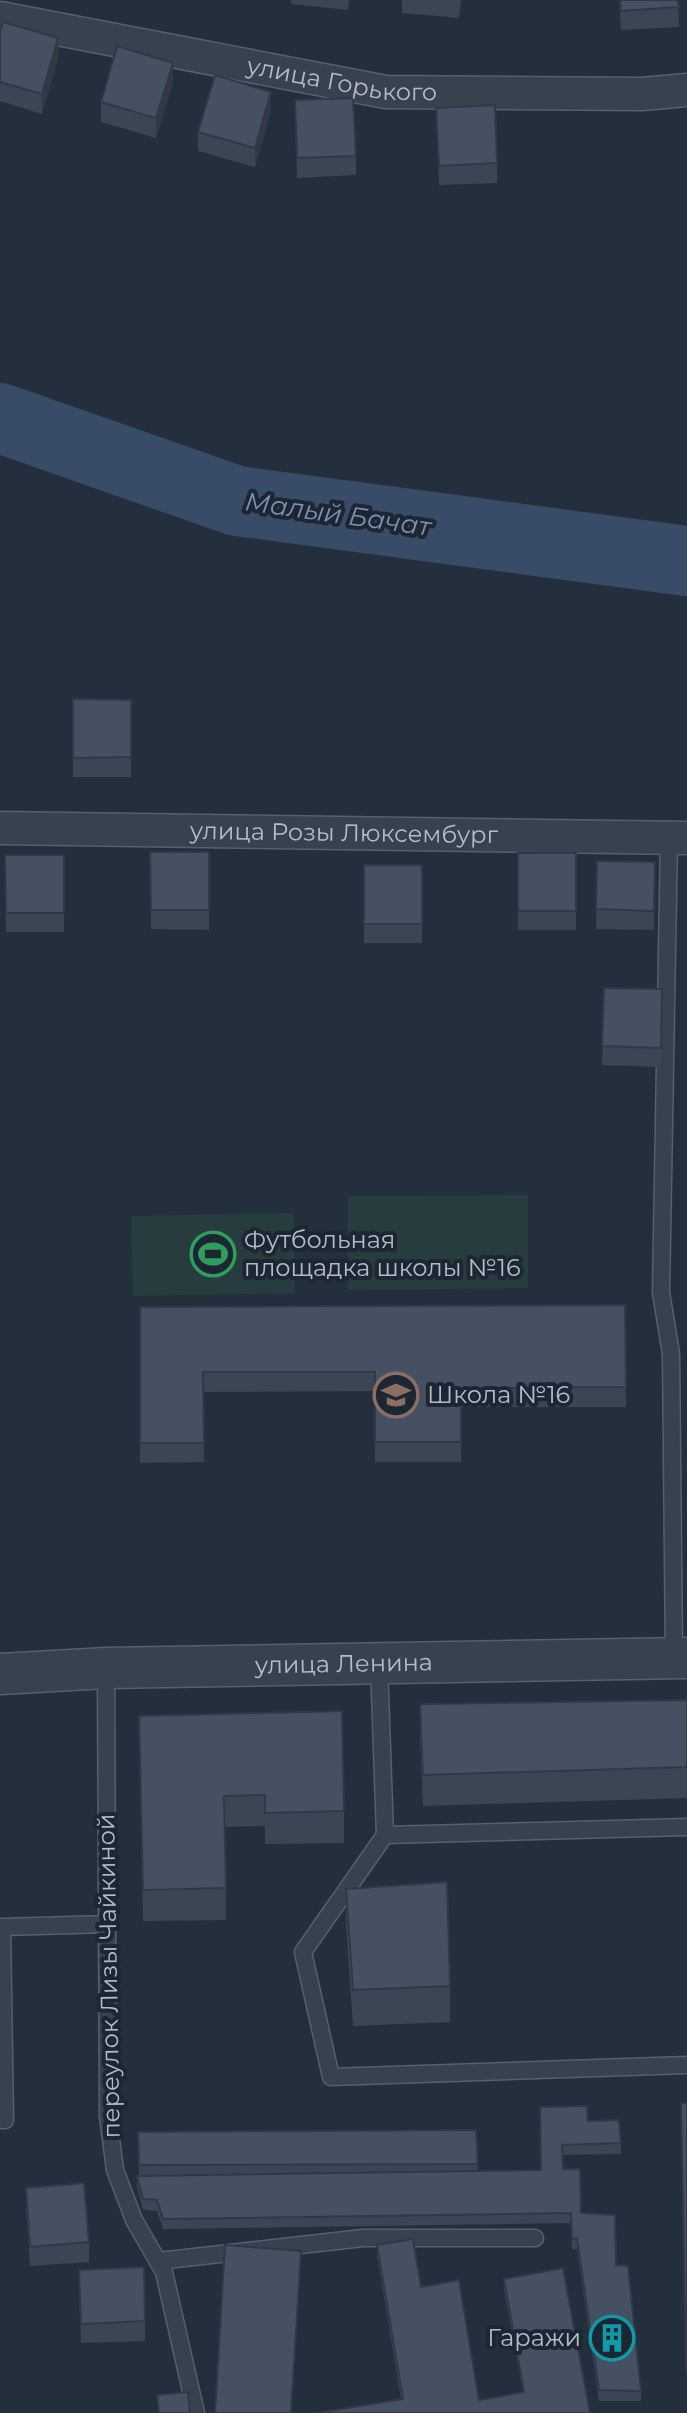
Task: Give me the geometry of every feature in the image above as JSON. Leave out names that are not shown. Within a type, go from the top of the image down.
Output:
[{"type":"street","name":"улица Горького","points":[[0,18],[386,92],[642,94],[687,90]]},
{"type":"street","name":"улица Розы Люксембург","points":[[0,828],[678,838]]},
{"type":"street","name":"улица Ленина","points":[[0,1674],[106,1668],[680,1659]]},
{"type":"lane","points":[[678,838],[661,1292],[679,1354],[680,1659]]},
{"type":"lane","points":[[379,1664],[385,1835],[303,1952],[331,2077],[687,2065]]},
{"type":"lane","name":"переулок Лизы Чайкиной","points":[[106,1668],[108,2116],[115,2170],[134,2220],[164,2272],[196,2413]]},
{"type":"lane","points":[[385,1835],[687,1827]]},
{"type":"lane","points":[[0,2120],[5,2120],[2,1927],[107,1924]]},
{"type":"lane","points":[[158,2261],[363,2238],[535,2238]]},
{"type":"green space","points":[[528,1195],[528,1288],[348,1290],[348,1196]]},
{"type":"green space","name":"Футбольная площадка школы №16","points":[[294,1213],[295,1293],[133,1296],[131,1216]]},
{"type":"building","points":[[620,0],[678,0],[679,7],[621,11]]},
{"type":"building","points":[[3,22],[58,38],[42,94],[0,82],[0,31]]},
{"type":"building","points":[[117,46],[173,63],[156,118],[101,102]]},
{"type":"building","points":[[215,75],[271,92],[255,148],[198,132]]},
{"type":"building","points":[[353,98],[356,156],[297,158],[295,100]]},
{"type":"building","points":[[495,105],[497,163],[439,166],[436,108]]},
{"type":"building","points":[[73,699],[131,700],[131,757],[73,758]]},
{"type":"building","points":[[150,852],[209,852],[209,910],[151,910]]},
{"type":"building","points":[[518,853],[576,853],[576,911],[518,911]]},
{"type":"building","points":[[5,855],[64,855],[64,913],[6,913]]},
{"type":"building","points":[[597,861],[655,862],[654,911],[596,909]]},
{"type":"building","points":[[364,865],[422,865],[422,924],[364,924]]},
{"type":"building","points":[[604,988],[662,989],[661,1048],[602,1046]]},
{"type":"building","points":[[625,1305],[626,1387],[461,1388],[461,1442],[375,1442],[375,1372],[203,1372],[204,1443],[140,1443],[140,1307]]},
{"type":"building","points":[[687,1700],[687,1767],[423,1775],[420,1704]]},
{"type":"building","points":[[342,1711],[344,1811],[265,1813],[265,1795],[224,1796],[226,1888],[143,1890],[139,1716]]},
{"type":"building","points":[[447,1882],[450,1986],[353,1990],[346,1889]]},
{"type":"building","points":[[681,2103],[687,2103],[687,2372],[686,2372]]},
{"type":"building","points":[[587,2106],[588,2121],[619,2120],[621,2143],[562,2145],[563,2169],[580,2169],[581,2213],[615,2215],[616,2265],[628,2266],[641,2391],[599,2390],[577,2238],[572,2239],[571,2213],[163,2219],[157,2200],[143,2199],[137,2176],[541,2170],[540,2107]]},
{"type":"building","points":[[476,2130],[478,2164],[139,2165],[138,2132]]},
{"type":"building","points":[[84,2183],[89,2242],[30,2247],[26,2188]]},
{"type":"building","points":[[413,2239],[421,2287],[459,2280],[479,2400],[524,2392],[504,2279],[563,2268],[590,2413],[316,2413],[403,2399],[377,2245]]},
{"type":"building","points":[[225,2245],[301,2251],[291,2413],[215,2413]]},
{"type":"building","points":[[144,2267],[145,2321],[81,2324],[79,2270]]},
{"type":"building","points":[[188,2392],[190,2413],[159,2413],[157,2395]]},
{"type":"waterway","name":"Малый Бачат","points":[[0,418],[237,501],[687,561]]},
{"type":"place","name":"Футбольная площадка школы №16","points":[[213,1254]]},
{"type":"place","name":"Школа №16","points":[[396,1395]]},
{"type":"place","name":"Гаражи","points":[[612,2338]]}]
